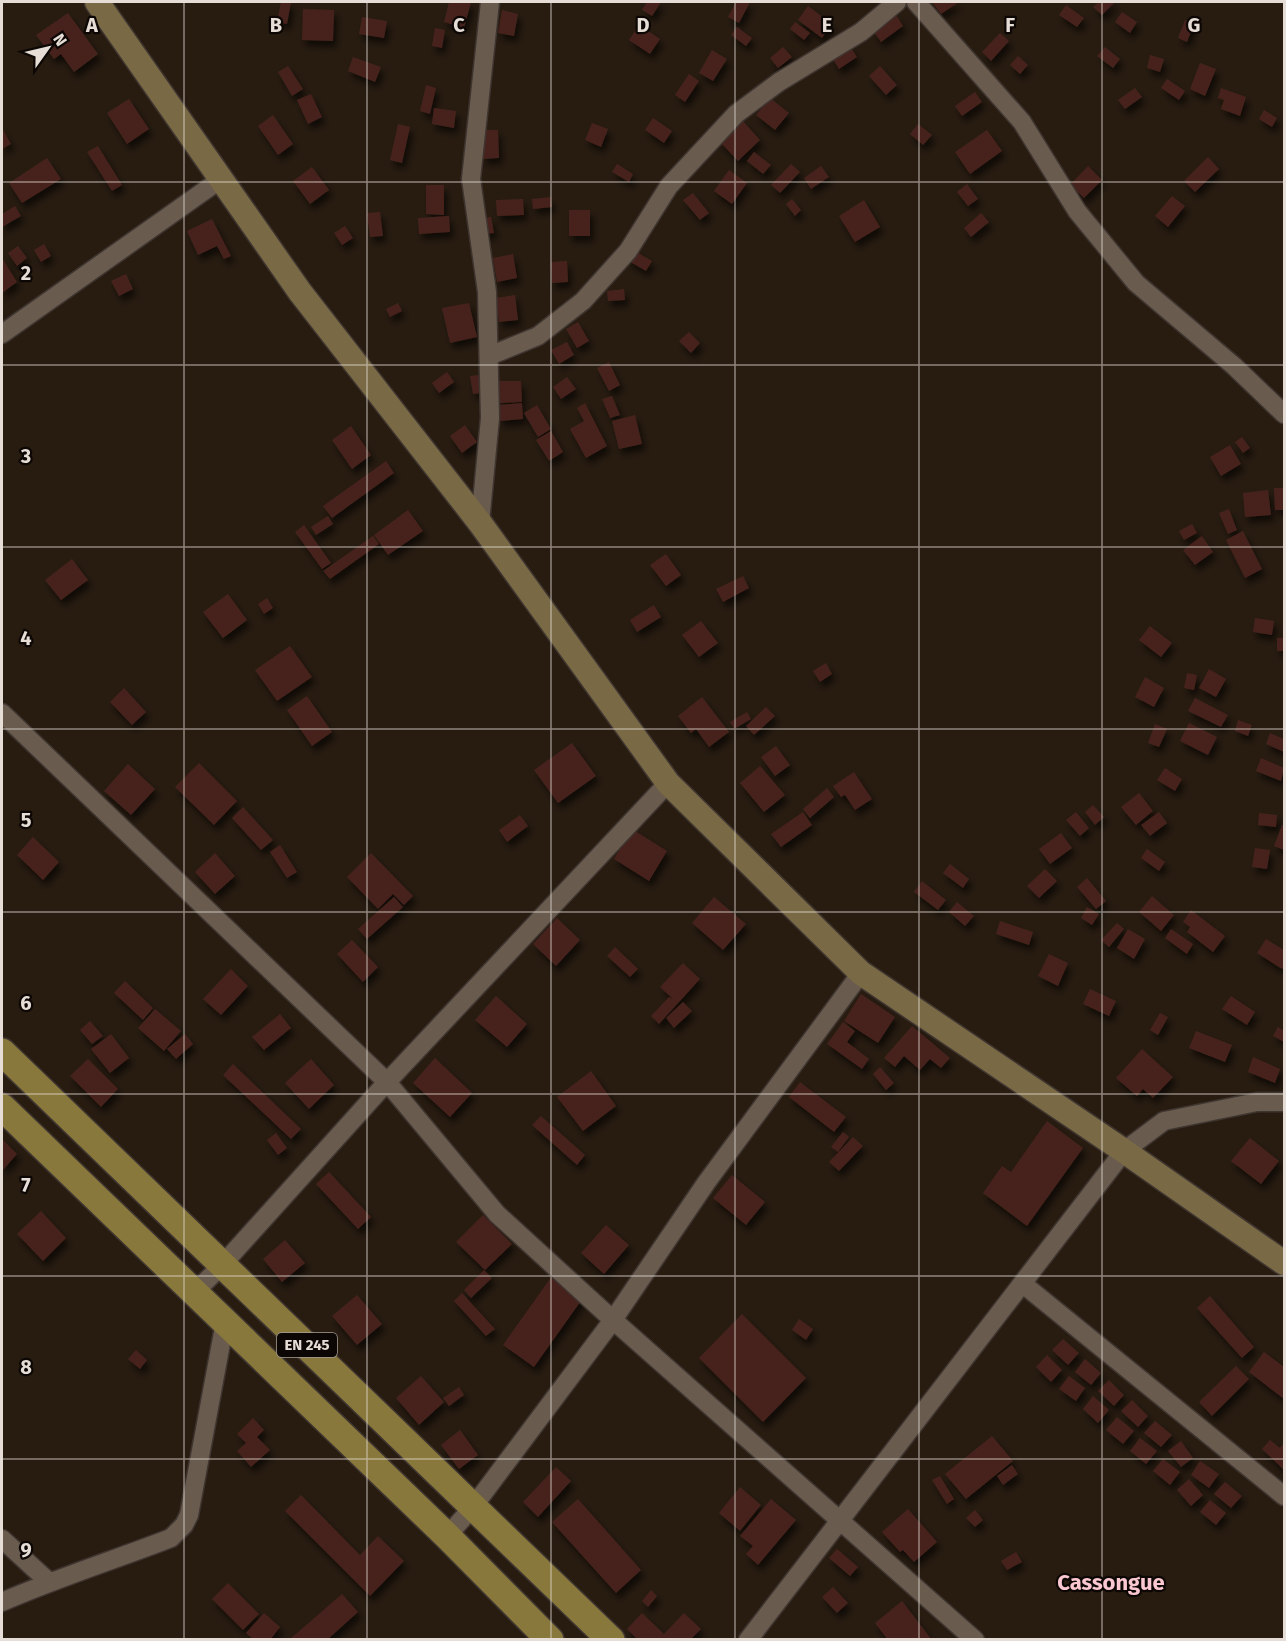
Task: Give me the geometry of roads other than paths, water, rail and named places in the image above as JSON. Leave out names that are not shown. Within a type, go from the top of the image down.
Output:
[{"type":"main road","points":[[97,2],[300,292],[480,523],[668,783],[861,973],[1124,1151],[1284,1263]]},
{"type":"main road","name":"EN 245","points":[[2,1052],[611,1640]]},
{"type":"main road","name":"EN 245","points":[[2,1107],[447,1536],[550,1640]]},
{"type":"street","points":[[480,523],[490,418],[489,356],[487,292],[471,179],[490,2]]},
{"type":"street","points":[[489,356],[538,336],[583,301],[628,251],[669,186],[736,114],[779,82],[861,32],[897,2]]},
{"type":"street","points":[[916,2],[1022,122],[1077,211],[1136,283],[1234,366],[1284,414]]},
{"type":"street","points":[[2,334],[221,179]]},
{"type":"street","points":[[2,713],[387,1082],[496,1214],[975,1640]]},
{"type":"street","points":[[195,1292],[387,1082],[668,783]]},
{"type":"street","points":[[447,1536],[473,1507],[614,1320],[706,1183],[861,973]]},
{"type":"street","points":[[748,1640],[1124,1151],[1164,1121],[1257,1102],[1284,1102]]},
{"type":"street","points":[[1023,1284],[1284,1496]]},
{"type":"street","points":[[2,1602],[49,1582],[96,1567],[171,1538],[184,1525],[192,1500],[225,1322]]},
{"type":"street","points":[[2,1539],[49,1582]]},
{"type":"district","name":"Cassongue","points":[[1111,1582]]}]
